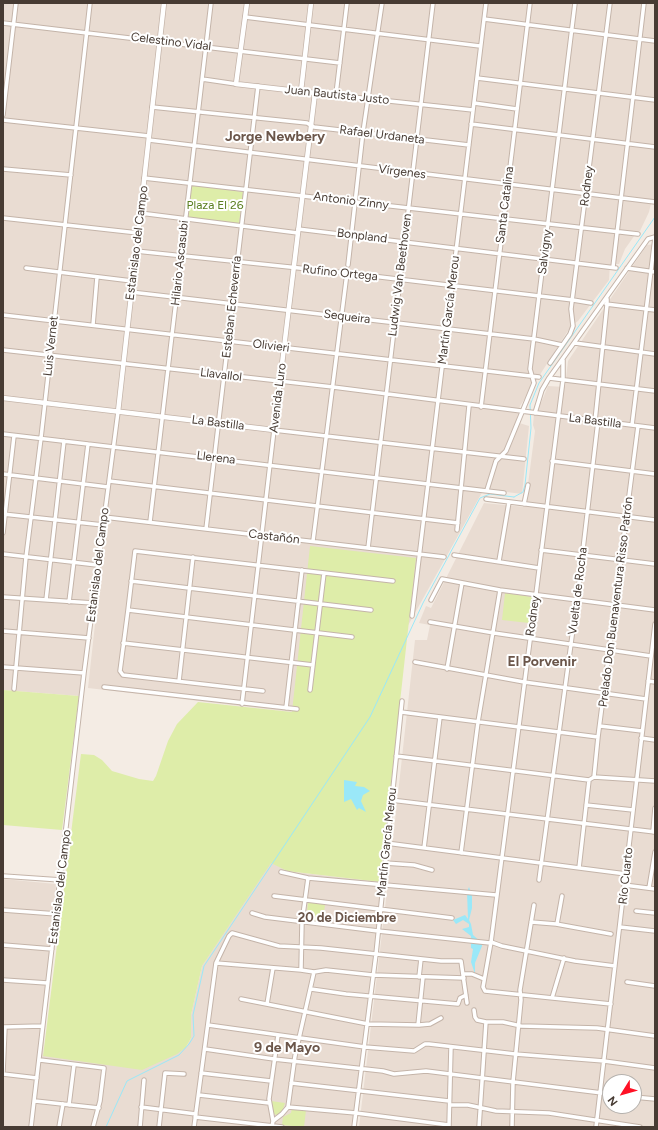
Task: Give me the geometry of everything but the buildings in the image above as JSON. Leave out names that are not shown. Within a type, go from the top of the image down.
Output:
[{"type":"street","points":[[3,115],[16,3]]},
{"type":"street","name":"Luis Vernet","points":[[14,689],[26,557],[41,438],[90,3]]},
{"type":"street","name":"Estanislao del Campo","points":[[31,1127],[40,1060],[47,983],[61,880],[88,638],[118,412],[164,3]]},
{"type":"street","name":"Hilario Ascasubi","points":[[150,522],[211,3]]},
{"type":"street","points":[[236,84],[246,3]]},
{"type":"street","points":[[301,91],[312,3]]},
{"type":"street","points":[[336,94],[347,3]]},
{"type":"street","points":[[348,265],[363,132],[382,3]]},
{"type":"street","name":"Ludwig Van Beethoven","points":[[368,548],[432,3]]},
{"type":"street","name":"Martín García Merou","points":[[412,616],[486,3]]},
{"type":"street","name":"Santa Catalina","points":[[482,408],[489,334],[530,3]]},
{"type":"street","name":"Salvigny","points":[[487,490],[500,456],[506,451],[520,420],[521,412],[534,383],[530,369],[575,3]]},
{"type":"street","name":"Rodney","points":[[550,363],[572,330],[573,300],[610,3]]},
{"type":"street","points":[[617,232],[644,3]]},
{"type":"street","points":[[245,17],[378,32],[480,46]]},
{"type":"street","points":[[484,19],[655,41]]},
{"type":"street","name":"Celestino Vidal","points":[[3,23],[340,63]]},
{"type":"street","points":[[3,72],[8,72]]},
{"type":"street","points":[[477,78],[655,100]]},
{"type":"street","name":"Juan Bautista Justo","points":[[202,79],[473,110]]},
{"type":"street","name":"Esteban Echeverría","points":[[206,529],[258,86]]},
{"type":"street","name":"Avenida Luro","points":[[242,704],[315,92]]},
{"type":"street","points":[[474,103],[517,109]]},
{"type":"street","name":"Rafael Urdaneta","points":[[152,107],[254,117],[310,125],[314,127],[469,145]]},
{"type":"street","name":"Vírgenes","points":[[3,120],[76,128],[194,146],[655,202]]},
{"type":"street","points":[[471,124],[655,147]]},
{"type":"street","points":[[3,169],[71,175]]},
{"type":"street","name":"Antonio Zinny","points":[[144,178],[638,234]]},
{"type":"street","name":"Bonpland","points":[[140,213],[241,226],[352,235],[456,247],[615,268],[617,232]]},
{"type":"street","points":[[3,218],[138,233]]},
{"type":"street","points":[[632,425],[646,309],[653,271],[655,238],[648,239],[627,268],[653,271]]},
{"type":"street","name":"Rufino Ortega","points":[[136,251],[495,290],[573,300],[591,304]]},
{"type":"street","points":[[26,268],[132,281]]},
{"type":"street","name":"Vuelta de Rocha","points":[[539,880],[583,556],[596,421],[598,384],[603,347],[605,304],[606,299],[627,268]]},
{"type":"street","points":[[313,541],[347,273]]},
{"type":"street","points":[[93,325],[97,277]]},
{"type":"street","name":"Sequeira","points":[[131,292],[534,339],[562,345]]},
{"type":"street","points":[[535,413],[542,390],[549,378],[605,304],[655,310]]},
{"type":"street","name":"Olivieri","points":[[3,314],[539,377]]},
{"type":"street","points":[[575,343],[655,354]]},
{"type":"street","name":"Llavallol","points":[[3,350],[438,401]]},
{"type":"street","name":"Rodney","points":[[484,979],[536,594],[563,380],[563,360]]},
{"type":"street","points":[[549,378],[655,391]]},
{"type":"street","name":"La Bastilla","points":[[3,398],[524,459]]},
{"type":"street","points":[[438,401],[521,412]]},
{"type":"street","points":[[457,530],[469,406]]},
{"type":"street","name":"La Bastilla","points":[[521,412],[655,428]]},
{"type":"street","name":"Prelado Don Buenaventura Risso Patrón","points":[[594,778],[620,560],[638,426]]},
{"type":"street","name":"Llerena","points":[[3,434],[504,493]]},
{"type":"street","points":[[3,534],[4,514],[14,436]]},
{"type":"street","points":[[46,600],[64,441]]},
{"type":"street","points":[[69,602],[88,444]]},
{"type":"street","points":[[552,461],[655,474]]},
{"type":"street","points":[[3,474],[108,487]]},
{"type":"street","points":[[109,481],[155,488],[425,518],[458,524]]},
{"type":"street","points":[[524,504],[528,484]]},
{"type":"street","points":[[486,499],[655,520]]},
{"type":"street","points":[[499,561],[508,502]]},
{"type":"street","points":[[4,514],[103,525]]},
{"type":"street","name":"Castañón","points":[[104,517],[444,557]]},
{"type":"street","points":[[541,550],[655,564]]},
{"type":"street","points":[[263,691],[123,675],[120,671],[123,642],[134,554],[136,551],[393,581]]},
{"type":"street","points":[[3,554],[98,565]]},
{"type":"street","points":[[454,555],[539,568]]},
{"type":"street","points":[[179,681],[193,557]]},
{"type":"street","points":[[286,708],[302,570]]},
{"type":"street","points":[[310,690],[324,573]]},
{"type":"street","points":[[431,600],[442,579],[500,590],[655,610]]},
{"type":"street","points":[[131,580],[371,610]]},
{"type":"street","points":[[447,668],[456,627],[462,583]]},
{"type":"street","points":[[461,853],[478,722],[485,676],[494,634],[500,590]]},
{"type":"street","points":[[3,597],[93,603]]},
{"type":"street","points":[[128,610],[352,637]]},
{"type":"street","points":[[430,622],[494,634],[651,656]]},
{"type":"street","name":"Río Cuarto","points":[[596,1127],[655,624]]},
{"type":"street","points":[[3,631],[88,638]]},
{"type":"street","points":[[123,642],[313,665]]},
{"type":"street","points":[[415,662],[485,676],[646,699]]},
{"type":"street","points":[[3,667],[84,673]]},
{"type":"street","points":[[648,681],[655,682]]},
{"type":"street","points":[[104,687],[242,704],[297,709]]},
{"type":"street","name":"Martín García Merou","points":[[354,1127],[376,954],[386,843],[402,701]]},
{"type":"street","points":[[401,712],[598,737]]},
{"type":"street","points":[[424,848],[440,717]]},
{"type":"street","points":[[600,726],[642,731]]},
{"type":"street","points":[[641,738],[655,740]]},
{"type":"street","points":[[396,756],[589,780],[594,778],[655,781]]},
{"type":"street","points":[[579,868],[589,780]]},
{"type":"street","points":[[391,800],[584,825],[654,832],[655,808]]},
{"type":"street","points":[[586,805],[633,810]]},
{"type":"street","points":[[386,843],[626,874]]},
{"type":"street","points":[[649,888],[655,852]]},
{"type":"street","points":[[385,864],[414,865],[432,870]]},
{"type":"street","points":[[281,872],[308,878],[496,895]]},
{"type":"street","points":[[3,876],[61,880]]},
{"type":"street","points":[[301,970],[302,922],[308,878]]},
{"type":"street","points":[[624,885],[655,889]]},
{"type":"street","points":[[274,896],[381,908],[452,918]]},
{"type":"street","points":[[557,924],[562,896]]},
{"type":"street","points":[[512,1127],[513,1082],[520,996],[534,905]]},
{"type":"street","points":[[3,910],[57,914]]},
{"type":"street","points":[[636,911],[655,913]]},
{"type":"street","points":[[252,913],[302,922],[490,942],[502,946],[564,958],[615,966]]},
{"type":"street","points":[[531,922],[557,924],[611,934]]},
{"type":"street","points":[[620,927],[655,931]]},
{"type":"street","points":[[194,1127],[216,963],[229,936],[234,933],[267,944],[302,948],[321,948],[442,961],[461,960],[467,1003]]},
{"type":"street","points":[[3,945],[52,949]]},
{"type":"street","points":[[552,998],[564,958]]},
{"type":"street","points":[[418,1025],[421,1001],[421,959]]},
{"type":"street","points":[[216,963],[314,972],[326,970],[373,975],[421,977],[463,976],[472,974],[484,979],[483,987],[485,991],[520,996],[611,1004]]},
{"type":"street","points":[[267,1004],[273,968]]},
{"type":"street","points":[[273,1121],[288,1107],[294,1060],[314,972]]},
{"type":"street","points":[[3,980],[47,983]]},
{"type":"street","points":[[626,982],[655,986]]},
{"type":"street","points":[[311,989],[458,1004],[460,998],[466,995]]},
{"type":"street","points":[[240,999],[368,1024],[418,1025],[430,1024],[441,1018]]},
{"type":"street","points":[[474,1010],[477,1020],[486,1022],[503,1022],[518,1026],[608,1030],[655,1036]]},
{"type":"street","points":[[479,1127],[486,1022]]},
{"type":"street","points":[[208,1025],[365,1047],[414,1051],[425,1044],[429,1044],[515,1054],[604,1061],[655,1068]]},
{"type":"street","points":[[37,1078],[3,1073],[4,1027],[42,1026]]},
{"type":"street","points":[[272,1126],[273,1121],[269,1103],[278,1035]]},
{"type":"street","points":[[288,1107],[356,1113],[449,1126],[451,1047]]},
{"type":"street","points":[[204,1049],[274,1059],[383,1071],[394,1074],[418,1071],[600,1093]]},
{"type":"street","points":[[40,1060],[104,1068],[99,1108],[93,1127]]},
{"type":"street","points":[[69,1105],[74,1065]]},
{"type":"street","points":[[159,1127],[166,1073],[184,1074]]},
{"type":"street","points":[[201,1073],[271,1081]]},
{"type":"street","points":[[140,1127],[144,1080]]},
{"type":"street","points":[[291,1083],[468,1105],[480,1108],[539,1112],[640,1127]]},
{"type":"street","points":[[198,1095],[269,1103]]},
{"type":"street","points":[[642,1098],[655,1099]]},
{"type":"street","points":[[34,1102],[99,1108]]},
{"type":"street","points":[[59,1127],[63,1104]]},
{"type":"street","points":[[141,1107],[282,1127]]},
{"type":"shaded area","points":[[3,3],[161,3],[147,172],[166,3],[655,3],[655,199],[652,199],[649,212],[640,231],[637,232],[625,249],[619,264],[610,264],[609,280],[578,321],[571,326],[520,406],[516,422],[529,426],[522,494],[484,489],[391,656],[292,712],[88,688],[106,524],[79,696],[3,690]]},
{"type":"shaded area","points":[[655,244],[655,1127],[359,1127],[415,640],[427,640],[430,625],[419,623],[426,606],[431,608],[484,503],[525,507],[535,431],[533,425],[535,404],[541,403],[548,386],[565,387],[568,361],[647,245]]},
{"type":"shaded area","points":[[271,862],[287,871],[380,882],[384,887],[355,1127],[3,1127],[3,879],[56,884],[43,1056],[186,1047],[191,1038],[191,1015],[202,966]]},
{"type":"green space","name":"Plaza El 26","points":[[192,185],[243,192],[239,224],[188,218]]},
{"type":"green space","points":[[310,546],[416,558],[380,882],[287,871],[271,863],[202,966],[191,1015],[191,1038],[186,1047],[177,1054],[142,1070],[43,1056],[81,754],[94,755],[102,760],[112,771],[139,779],[153,781],[168,741],[177,724],[198,702],[292,712]]},
{"type":"green space","points":[[505,593],[532,597],[529,623],[502,620]]},
{"type":"green space","points":[[3,690],[79,696],[62,830],[3,825]]},
{"type":"green space","points":[[308,902],[325,904],[323,923],[306,921]]},
{"type":"green space","points":[[271,1101],[285,1103],[282,1112],[276,1115],[273,1113]]},
{"type":"green space","points":[[292,1108],[306,1110],[304,1127],[282,1125],[283,1117],[291,1113]]},
{"type":"water","points":[[344,780],[357,782],[355,786],[364,787],[370,791],[363,795],[361,801],[366,812],[359,808],[357,810],[351,799],[344,802]]},
{"type":"water","points":[[469,887],[472,896],[472,908],[469,920],[473,935],[482,943],[475,963],[475,974],[471,962],[473,949],[471,948],[471,936],[462,929],[469,927],[469,924],[463,920],[456,924],[453,920],[465,915],[468,919],[467,892]]},
{"type":"waterway","points":[[514,497],[523,492],[525,485],[531,428],[530,405],[539,383],[655,217]]},
{"type":"waterway","points":[[106,1127],[127,1081],[179,1055],[194,1036],[193,1015],[204,966],[370,717],[423,603],[480,498],[490,494],[514,497]]},
{"type":"district","name":"Jorge Newbery","points":[[275,137]]},
{"type":"district","name":"El Porvenir","points":[[542,662]]},
{"type":"district","name":"20 de Diciembre","points":[[347,918]]},
{"type":"district","name":"9 de Mayo","points":[[287,1048]]}]
